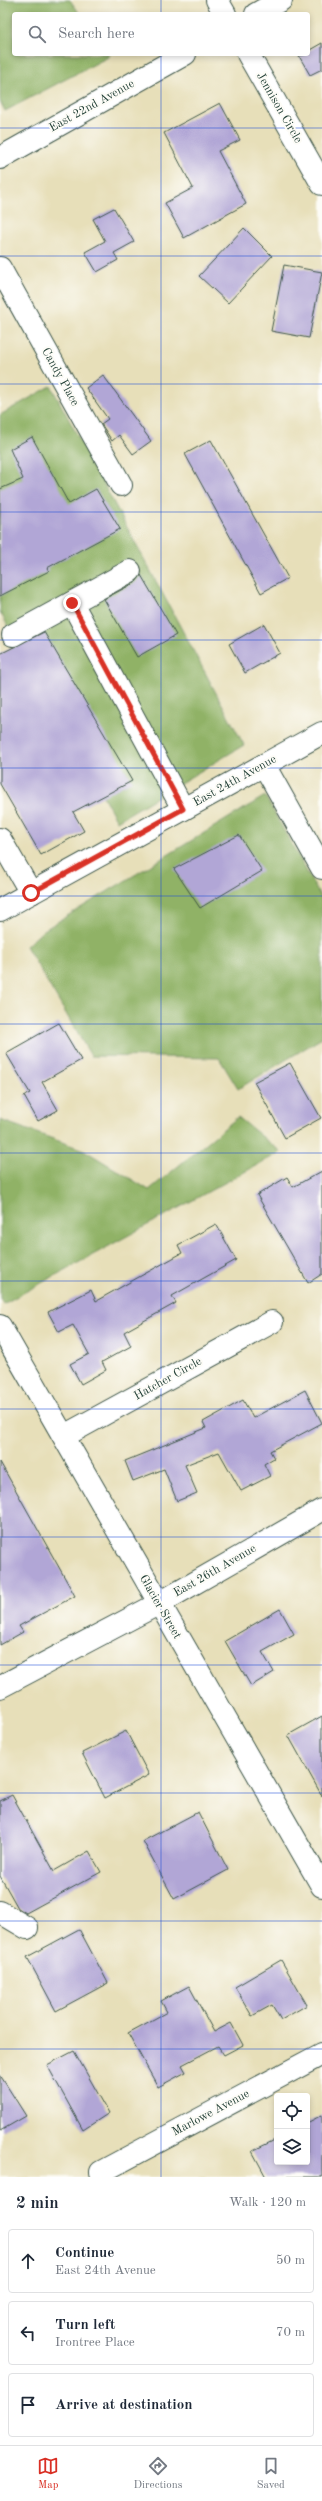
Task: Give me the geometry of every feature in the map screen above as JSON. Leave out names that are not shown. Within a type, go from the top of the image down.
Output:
[{"type":"street","points":[[217,0],[224,12]]},
{"type":"street","points":[[260,12],[281,0]]},
{"type":"street","name":"East 22nd Avenue","points":[[0,158],[181,56]]},
{"type":"street","name":"Jennison Circle","points":[[249,56],[322,184]]},
{"type":"street","name":"Candy Place","points":[[0,268],[121,486]]},
{"type":"street","points":[[13,635],[130,571]]},
{"type":"street","points":[[72,603],[183,809]]},
{"type":"street","name":"East 24th Avenue","points":[[0,910],[322,733]]},
{"type":"street","points":[[264,765],[322,868]]},
{"type":"street","points":[[0,839],[31,893]]},
{"type":"street","name":"Hatcher Circle","points":[[64,1436],[272,1322]]},
{"type":"street","name":"Glacier Street","points":[[0,1326],[64,1436],[158,1604],[322,1886]]},
{"type":"street","name":"East 26th Avenue","points":[[0,1687],[158,1604],[322,1510]]},
{"type":"street","points":[[0,1912],[27,1928]]},
{"type":"street","name":"Marlowe Avenue","points":[[101,2172],[322,2054]]},
{"type":"green space","points":[[0,0],[70,0],[79,12],[12,12],[12,56],[110,56],[5,111],[0,101]]},
{"type":"green space","points":[[51,386],[244,745],[117,821],[0,612],[0,415]]},
{"type":"green space","points":[[265,796],[322,899],[322,1038],[238,1089],[219,1058],[91,1056],[26,946],[44,930]]},
{"type":"green space","points":[[238,1117],[281,1152],[3,1304],[0,1298],[0,1120],[84,1150],[149,1190]]},
{"type":"building","points":[[322,43],[322,69],[310,75],[299,56],[310,56],[310,50]]},
{"type":"building","points":[[220,103],[240,140],[218,151],[246,204],[184,238],[165,203],[193,188],[164,133]]},
{"type":"building","points":[[114,208],[134,242],[114,253],[118,260],[97,272],[85,252],[105,241],[93,219]]},
{"type":"building","points":[[244,228],[272,256],[228,303],[199,276]]},
{"type":"building","points":[[284,265],[322,272],[309,338],[271,331]]},
{"type":"building","points":[[103,375],[151,441],[133,454],[119,435],[112,441],[101,424],[108,419],[86,388]]},
{"type":"building","points":[[32,437],[69,504],[96,489],[120,529],[47,568],[49,571],[0,596],[0,489],[23,479],[10,449]]},
{"type":"building","points":[[211,440],[288,578],[261,593],[185,454]]},
{"type":"building","points":[[141,575],[176,635],[137,657],[104,599],[136,582]]},
{"type":"building","points":[[264,624],[280,653],[245,673],[229,644]]},
{"type":"building","points":[[44,632],[132,781],[73,812],[84,831],[41,855],[0,784],[0,654]]},
{"type":"building","points":[[239,835],[262,871],[200,908],[174,869]]},
{"type":"building","points":[[59,1023],[81,1060],[42,1082],[58,1110],[38,1121],[24,1096],[30,1093],[6,1053]]},
{"type":"building","points":[[290,1063],[321,1118],[285,1138],[254,1082]]},
{"type":"building","points":[[322,1171],[322,1274],[308,1283],[257,1195],[287,1177],[293,1187]]},
{"type":"building","points":[[216,1224],[236,1260],[172,1296],[176,1303],[124,1332],[131,1346],[102,1362],[106,1370],[81,1384],[70,1364],[89,1354],[73,1325],[59,1332],[48,1312],[91,1290],[96,1301],[182,1253],[178,1245]]},
{"type":"building","points":[[305,1390],[322,1423],[270,1451],[274,1458],[264,1464],[270,1476],[241,1491],[219,1452],[185,1465],[197,1493],[177,1501],[164,1469],[133,1481],[125,1461],[206,1428],[203,1422],[243,1400],[253,1418]]},
{"type":"building","points":[[0,1462],[75,1596],[19,1626],[23,1632],[0,1645]]},
{"type":"building","points":[[280,1609],[294,1634],[262,1652],[274,1672],[251,1686],[225,1641]]},
{"type":"building","points":[[322,1716],[322,1796],[288,1735]]},
{"type":"building","points":[[126,1731],[149,1775],[105,1798],[82,1753]]},
{"type":"building","points":[[12,1795],[54,1871],[89,1851],[101,1872],[26,1913],[18,1908],[0,1876],[0,1801]]},
{"type":"building","points":[[198,1812],[228,1870],[174,1899],[143,1841]]},
{"type":"building","points":[[79,1929],[108,1983],[56,2011],[27,1957]]},
{"type":"building","points":[[281,1960],[307,2005],[281,2020],[272,2005],[252,2016],[235,1987]]},
{"type":"building","points":[[189,1986],[214,2032],[231,2023],[243,2045],[224,2055],[218,2046],[182,2065],[186,2072],[158,2087],[128,2033],[167,2012],[161,2001]]},
{"type":"building","points":[[74,2051],[109,2113],[83,2130],[47,2065]]},
{"type":"building","points":[[0,2075],[26,2116],[0,2131]]},
{"type":"building","points":[[322,2115],[322,2177],[266,2177],[252,2151],[274,2140],[274,2165],[310,2165],[310,2121]]},
{"type":"route","points":[[31,893],[183,809],[72,603]]}]
